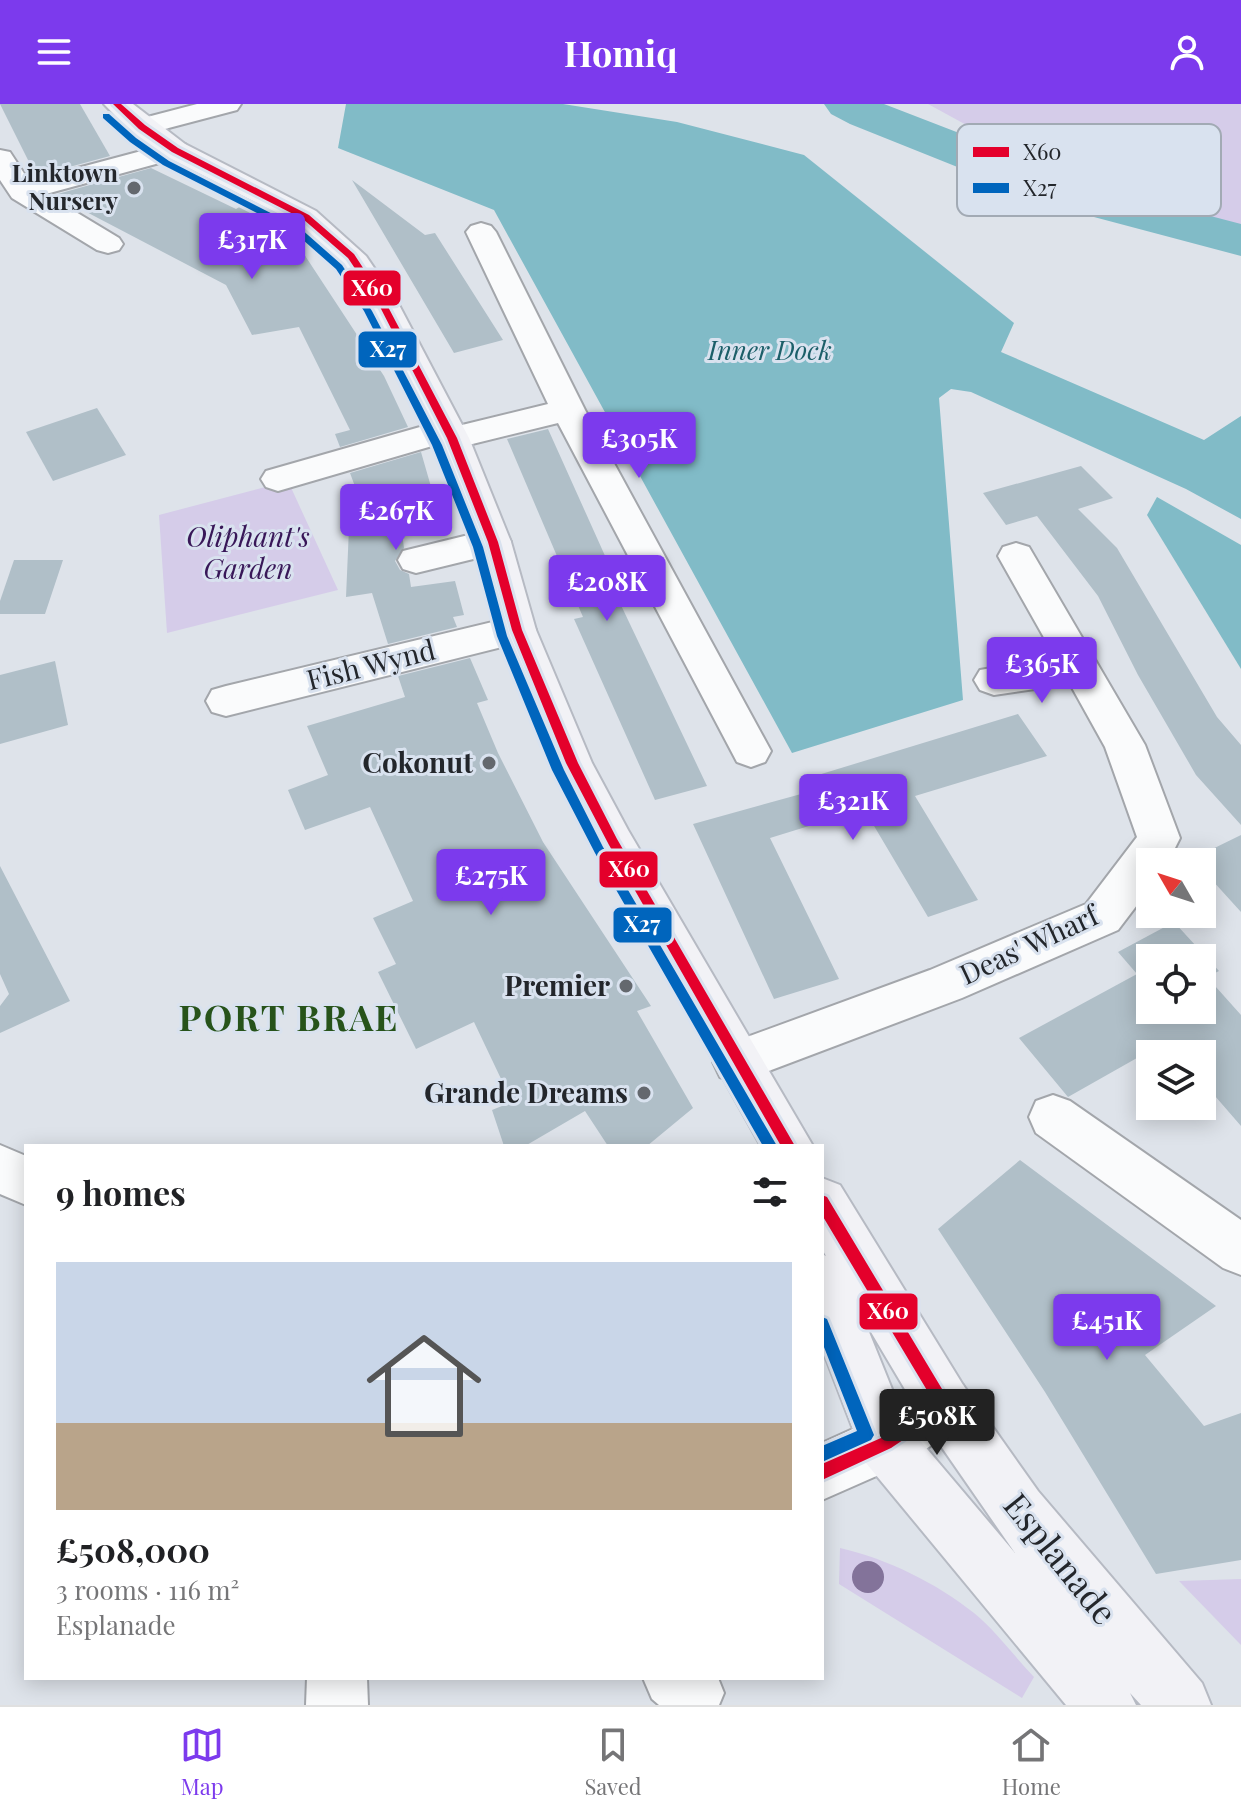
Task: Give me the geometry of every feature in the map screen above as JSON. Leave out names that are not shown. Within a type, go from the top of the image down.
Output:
[{"type":"main road","points":[[130,116],[175,150],[306,217],[351,256],[382,303],[450,434],[493,542],[517,630],[572,763],[737,1062],[787,1144]]},
{"type":"main road","points":[[737,1062],[769,1144]]},
{"type":"main road","name":"Esplanade","points":[[824,1205],[944,1404],[1018,1511],[1180,1705]]},
{"type":"main road","name":"Esplanade","points":[[824,1285],[886,1443],[1105,1705]]},
{"type":"street","points":[[130,116],[228,104]]},
{"type":"street","points":[[22,192],[175,150]]},
{"type":"street","points":[[0,158],[22,192],[108,244]]},
{"type":"street","points":[[481,232],[568,410],[751,751]]},
{"type":"street","points":[[278,479],[450,434],[568,410]]},
{"type":"street","points":[[416,560],[493,542]]},
{"type":"street","name":"Deas' Wharf","points":[[737,1062],[946,984],[1102,917],[1147,860],[1159,838],[1125,745],[1016,556]]},
{"type":"street","name":"Fish Wynd","points":[[226,701],[517,630]]},
{"type":"street","points":[[994,680],[1080,668]]},
{"type":"street","points":[[1053,1117],[1241,1250]]},
{"type":"street","points":[[0,1168],[24,1180]]},
{"type":"street","points":[[824,1471],[886,1443],[944,1404]]},
{"type":"street","points":[[337,1680],[337,1705]]},
{"type":"green space","points":[[928,104],[1241,104],[1241,228],[1194,216],[1221,216],[1221,124],[965,124]]},
{"type":"green space","name":"Oliphant's Garden","points":[[288,481],[338,590],[167,633],[159,515]]},
{"type":"green space","points":[[840,1548],[911,1573],[974,1613],[1034,1677],[1022,1698],[839,1584]]},
{"type":"green space","points":[[1241,1579],[1241,1645],[1179,1581]]},
{"type":"water","name":"Inner Dock","points":[[346,104],[563,104],[677,122],[804,155],[1014,323],[1001,352],[1204,440],[1241,416],[1241,519],[1186,489],[971,392],[951,389],[939,398],[963,700],[792,753],[494,210],[338,148]]},
{"type":"water","points":[[1157,497],[1241,545],[1241,669],[1147,515]]},
{"type":"building","points":[[0,104],[80,104],[110,156],[36,176]]},
{"type":"building","points":[[151,168],[236,209],[248,202],[281,219],[384,376],[408,427],[340,447],[335,434],[350,430],[299,327],[252,335],[226,285],[54,195]]},
{"type":"building","points":[[352,180],[425,235],[435,233],[503,340],[454,353]]},
{"type":"building","points":[[97,408],[126,455],[53,481],[26,432]]},
{"type":"building","points":[[548,429],[615,578],[609,580],[707,786],[655,800],[574,619],[583,617],[507,439]]},
{"type":"building","points":[[421,452],[438,511],[400,518],[404,548],[395,561],[400,570],[409,574],[411,587],[455,581],[464,615],[453,617],[457,627],[388,644],[372,593],[346,597],[349,528],[369,524],[350,473]]},
{"type":"building","points":[[1081,466],[1113,498],[1078,509],[1117,548],[1217,717],[1241,745],[1241,825],[1196,775],[1138,675],[1098,596],[1037,516],[1006,525],[983,493]]},
{"type":"building","points":[[14,560],[63,560],[45,614],[0,614],[0,601]]},
{"type":"building","points":[[470,658],[488,700],[477,703],[498,753],[543,842],[651,1006],[637,1011],[693,1108],[649,1144],[607,1144],[585,1111],[528,1144],[503,1144],[492,1110],[512,1102],[474,1022],[416,1049],[378,972],[396,964],[373,918],[413,901],[370,807],[305,830],[288,790],[328,775],[307,726],[405,697],[398,676]]},
{"type":"building","points":[[55,661],[68,725],[0,744],[0,675]]},
{"type":"building","points":[[1018,714],[1047,756],[915,796],[978,900],[928,917],[864,809],[770,838],[839,979],[774,999],[693,824],[812,791],[805,779]]},
{"type":"building","points":[[1241,835],[1241,912],[1216,884],[1214,848]]},
{"type":"building","points":[[0,866],[70,1001],[0,1033],[0,1006],[9,994],[0,974]]},
{"type":"building","points":[[1163,928],[1180,928],[1194,944],[1136,944],[1136,973],[1118,952]]},
{"type":"building","points":[[1136,975],[1136,1024],[1216,1024],[1216,987],[1241,1015],[1241,1126],[1216,1097],[1216,1040],[1136,1040],[1136,1059],[1068,1097],[1019,1038]]},
{"type":"building","points":[[1020,1160],[1216,1306],[1145,1355],[1204,1426],[1241,1413],[1241,1560],[1156,1574],[1045,1392],[938,1229]]},
{"type":"waterway","points":[[848,104],[957,149]]},
{"type":"waterway","points":[[1150,216],[1241,240]]},
{"type":"transit line","name":"X60","points":[[117,104],[142,127],[175,150],[306,217],[351,256],[382,303],[452,438],[493,542],[517,630],[572,763],[613,842],[787,1144]]},
{"type":"transit line","name":"X27","points":[[106,116],[166,163],[297,230],[339,267],[368,311],[437,445],[478,547],[502,636],[558,770],[599,850],[769,1144]]},
{"type":"transit line","name":"X60","points":[[824,1205],[944,1404],[886,1443],[824,1471]]},
{"type":"transit line","name":"X27","points":[[824,1329],[866,1435],[824,1453]]},
{"type":"place","name":"Linktown Nursery","points":[[134,188]]},
{"type":"place","name":"Cokonut","points":[[489,763]]},
{"type":"place","name":"Premier","points":[[626,986]]},
{"type":"place","name":"Grande Dreams","points":[[644,1093]]},
{"type":"district","name":"PORT BRAE","points":[[289,1018]]}]
